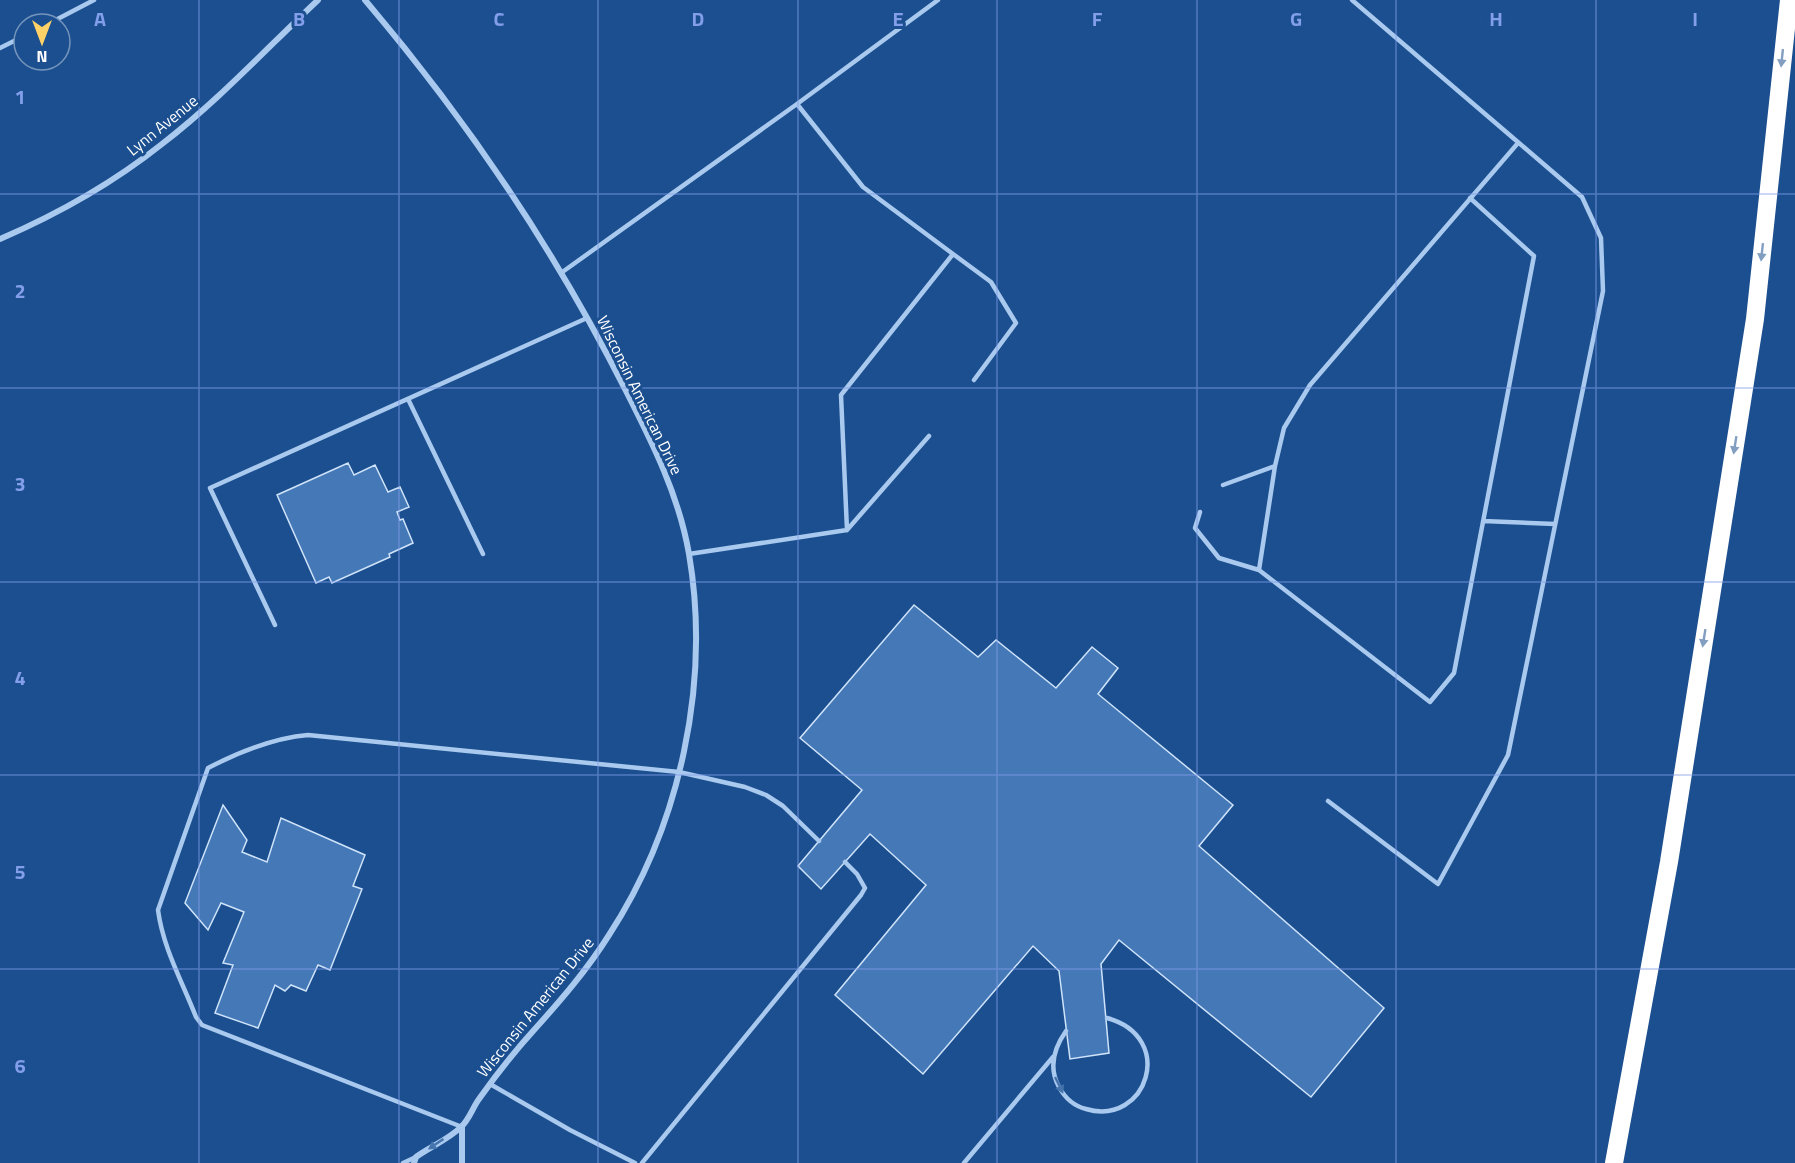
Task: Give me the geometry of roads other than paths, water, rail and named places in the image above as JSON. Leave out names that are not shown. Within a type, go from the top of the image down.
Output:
[{"type":"highway","points":[[1614,1163],[1669,862],[1755,319],[1789,0]]},
{"type":"street","name":"Lynn Avenue","points":[[0,239],[67,207],[162,144],[201,111],[318,0]]},
{"type":"street","name":"Wisconsin American Drive","points":[[365,0],[470,134],[511,194],[587,318],[660,460],[679,513],[689,554],[694,608],[694,666],[688,724],[679,772],[662,828],[635,890],[611,932],[584,972],[502,1067],[462,1126],[415,1160]]},
{"type":"street","points":[[462,1126],[462,1163]]},
{"type":"lane","points":[[71,12],[94,0]]},
{"type":"lane","points":[[561,273],[798,104],[938,0]]},
{"type":"lane","points":[[1328,801],[1438,884],[1508,755],[1603,291],[1601,238],[1582,197],[1352,0]]},
{"type":"lane","points":[[798,104],[863,187],[991,282],[1016,323],[974,380]]},
{"type":"lane","points":[[1259,570],[1275,466],[1284,428],[1310,385],[1518,143]]},
{"type":"lane","points":[[1200,512],[1195,528],[1219,558],[1259,570],[1430,702],[1454,673],[1534,256],[1470,198]]},
{"type":"lane","points":[[847,530],[841,395],[952,254]]},
{"type":"lane","points":[[274,625],[210,489],[587,318]]},
{"type":"lane","points":[[408,399],[483,554]]},
{"type":"lane","points":[[689,554],[847,530],[929,436]]},
{"type":"lane","points":[[1223,484],[1275,466]]},
{"type":"lane","points":[[1483,521],[1555,524]]},
{"type":"lane","points":[[462,1126],[202,1025],[196,1017],[167,950],[158,910],[208,768],[266,744],[288,737],[308,735],[679,772],[745,787],[766,795],[783,806],[819,841]]},
{"type":"lane","points":[[642,1163],[861,895],[865,888],[862,881],[845,862]]},
{"type":"lane","points":[[1066,1031],[1053,1057],[1056,1082],[1062,1093],[1071,1102],[1095,1112],[1120,1108],[1131,1101],[1139,1091],[1147,1070],[1147,1055],[1142,1041],[1133,1030],[1120,1022],[1107,1018]]},
{"type":"lane","points":[[964,1163],[1053,1057]]},
{"type":"lane","points":[[490,1084],[579,1135],[635,1163]]},
{"type":"lane","points":[[403,1163],[415,1160]]}]
